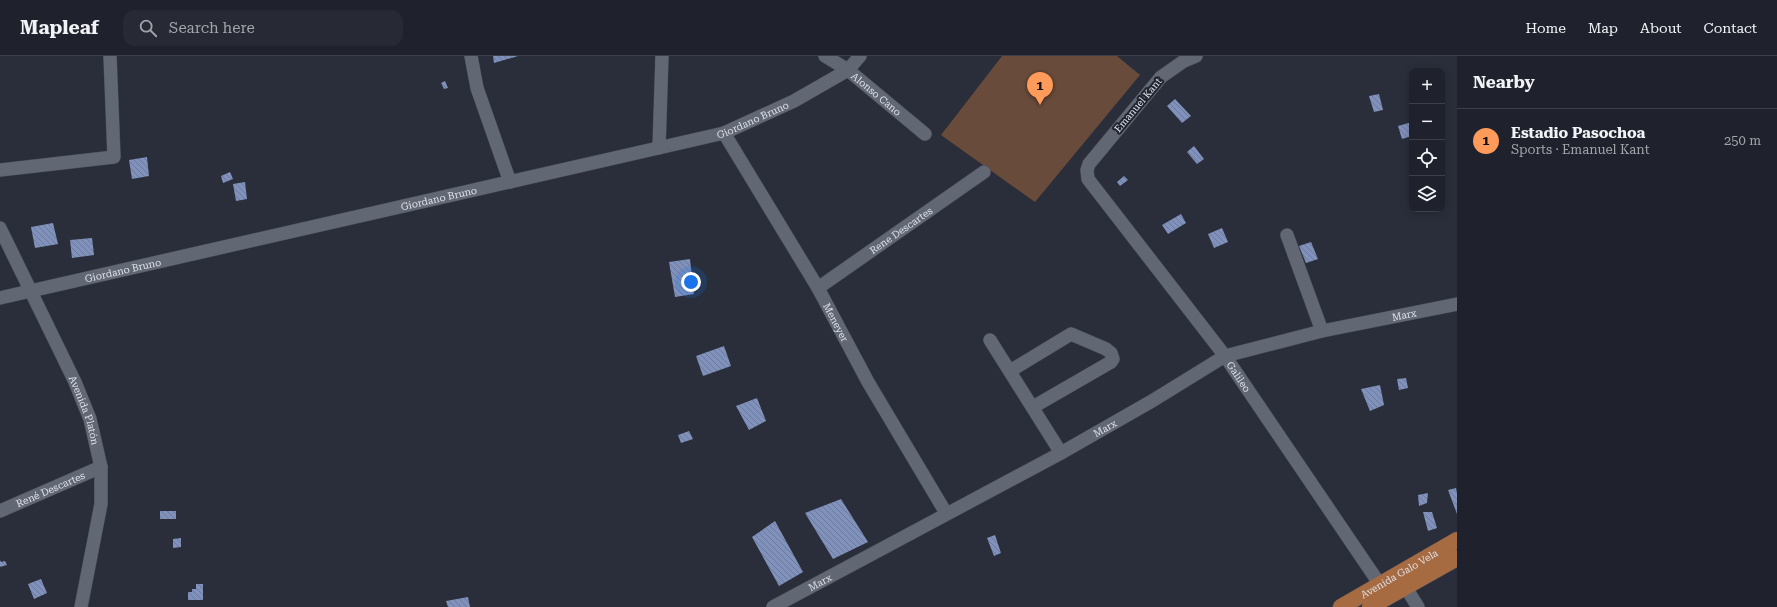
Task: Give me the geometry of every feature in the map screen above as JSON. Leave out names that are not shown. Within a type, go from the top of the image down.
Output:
[{"type":"main road","name":"Avenida Galo Vela","points":[[1341,607],[1384,590],[1401,580],[1457,540]]},
{"type":"main road","name":"Avenida Galo Vela","points":[[1401,580],[1457,558]]},
{"type":"main road","name":"Avenida Galo Vela","points":[[1370,607],[1384,590]]},
{"type":"street","points":[[0,170],[114,157],[110,56]]},
{"type":"street","points":[[471,56],[477,88],[510,182]]},
{"type":"street","points":[[659,148],[662,56]]},
{"type":"street","name":"Alonso Cano","points":[[826,56],[848,70],[925,134]]},
{"type":"street","name":"Giordano Bruno","points":[[0,298],[32,292],[724,133],[794,101],[848,70],[860,56]]},
{"type":"street","name":"Emanuel Kant","points":[[1089,164],[1161,77],[1184,61],[1196,56]]},
{"type":"street","name":"Meneyer","points":[[724,133],[818,288],[868,382],[946,513]]},
{"type":"street","name":"Galileo","points":[[1089,164],[1087,170],[1088,179],[1225,356],[1384,590]]},
{"type":"street","name":"Rene Descartes","points":[[818,288],[984,172]]},
{"type":"street","name":"Avenida Platón","points":[[0,228],[75,382],[90,419],[101,467],[101,504],[81,607]]},
{"type":"street","points":[[1287,235],[1322,331]]},
{"type":"street","name":"Marx","points":[[773,607],[946,513],[1061,453],[1152,401],[1225,356],[1322,331],[1457,304]]},
{"type":"street","points":[[1010,371],[1071,334],[1106,349],[1111,353],[1113,359],[1112,362],[1033,407]]},
{"type":"street","points":[[990,340],[1061,453]]},
{"type":"street","name":"René Descartes","points":[[0,511],[101,467]]},
{"type":"street","points":[[1401,580],[1418,607]]},
{"type":"shaded area","points":[[1002,56],[1117,56],[1140,75],[1035,202],[941,135]]},
{"type":"building","points":[[493,56],[518,56],[494,63]]},
{"type":"building","points":[[445,81],[448,88],[444,89],[441,83]]},
{"type":"building","points":[[1379,94],[1383,110],[1374,112],[1369,96]]},
{"type":"building","points":[[1175,99],[1191,116],[1182,123],[1167,106]]},
{"type":"building","points":[[1409,123],[1409,137],[1402,139],[1398,126]]},
{"type":"building","points":[[1194,146],[1204,159],[1197,164],[1187,152]]},
{"type":"building","points":[[147,157],[149,176],[132,179],[129,160]]},
{"type":"building","points":[[230,172],[233,179],[223,183],[221,176]]},
{"type":"building","points":[[1124,176],[1128,180],[1120,186],[1117,182]]},
{"type":"building","points":[[245,182],[247,199],[236,201],[233,184]]},
{"type":"building","points":[[1181,214],[1186,223],[1168,234],[1162,225]]},
{"type":"building","points":[[53,223],[58,244],[35,248],[31,227]]},
{"type":"building","points":[[1222,228],[1228,242],[1214,248],[1208,234]]},
{"type":"building","points":[[92,238],[94,255],[72,258],[70,240]]},
{"type":"building","points":[[1311,242],[1318,259],[1306,263],[1299,246]]},
{"type":"building","points":[[690,259],[694,294],[675,297],[669,262]]},
{"type":"building","points":[[724,346],[731,366],[703,376],[696,356]]},
{"type":"building","points":[[1406,378],[1408,388],[1399,390],[1397,379]]},
{"type":"building","points":[[1380,385],[1384,405],[1370,411],[1361,389]]},
{"type":"building","points":[[757,398],[766,421],[749,430],[736,406]]},
{"type":"building","points":[[689,431],[693,439],[681,443],[678,435]]},
{"type":"building","points":[[1456,488],[1457,493],[1457,514],[1448,490]]},
{"type":"building","points":[[1428,493],[1427,503],[1419,506],[1418,495]]},
{"type":"building","points":[[841,499],[868,542],[833,559],[805,513]]},
{"type":"building","points":[[160,511],[176,511],[176,519],[160,519]]},
{"type":"building","points":[[1423,512],[1432,512],[1437,528],[1428,531]]},
{"type":"building","points":[[775,521],[803,572],[779,586],[752,537]]},
{"type":"building","points":[[995,535],[1001,553],[994,556],[987,538]]},
{"type":"building","points":[[181,538],[181,547],[173,548],[173,539]]},
{"type":"building","points":[[0,560],[1,562],[5,561],[7,565],[0,567]]},
{"type":"building","points":[[41,579],[47,593],[34,599],[28,584]]},
{"type":"building","points":[[196,584],[203,584],[203,600],[188,600],[188,592],[192,592],[192,589],[196,589]]},
{"type":"building","points":[[468,597],[470,607],[448,607],[446,601]]},
{"type":"place","name":"Estadio Pasochoa","points":[[1040,105]]}]
